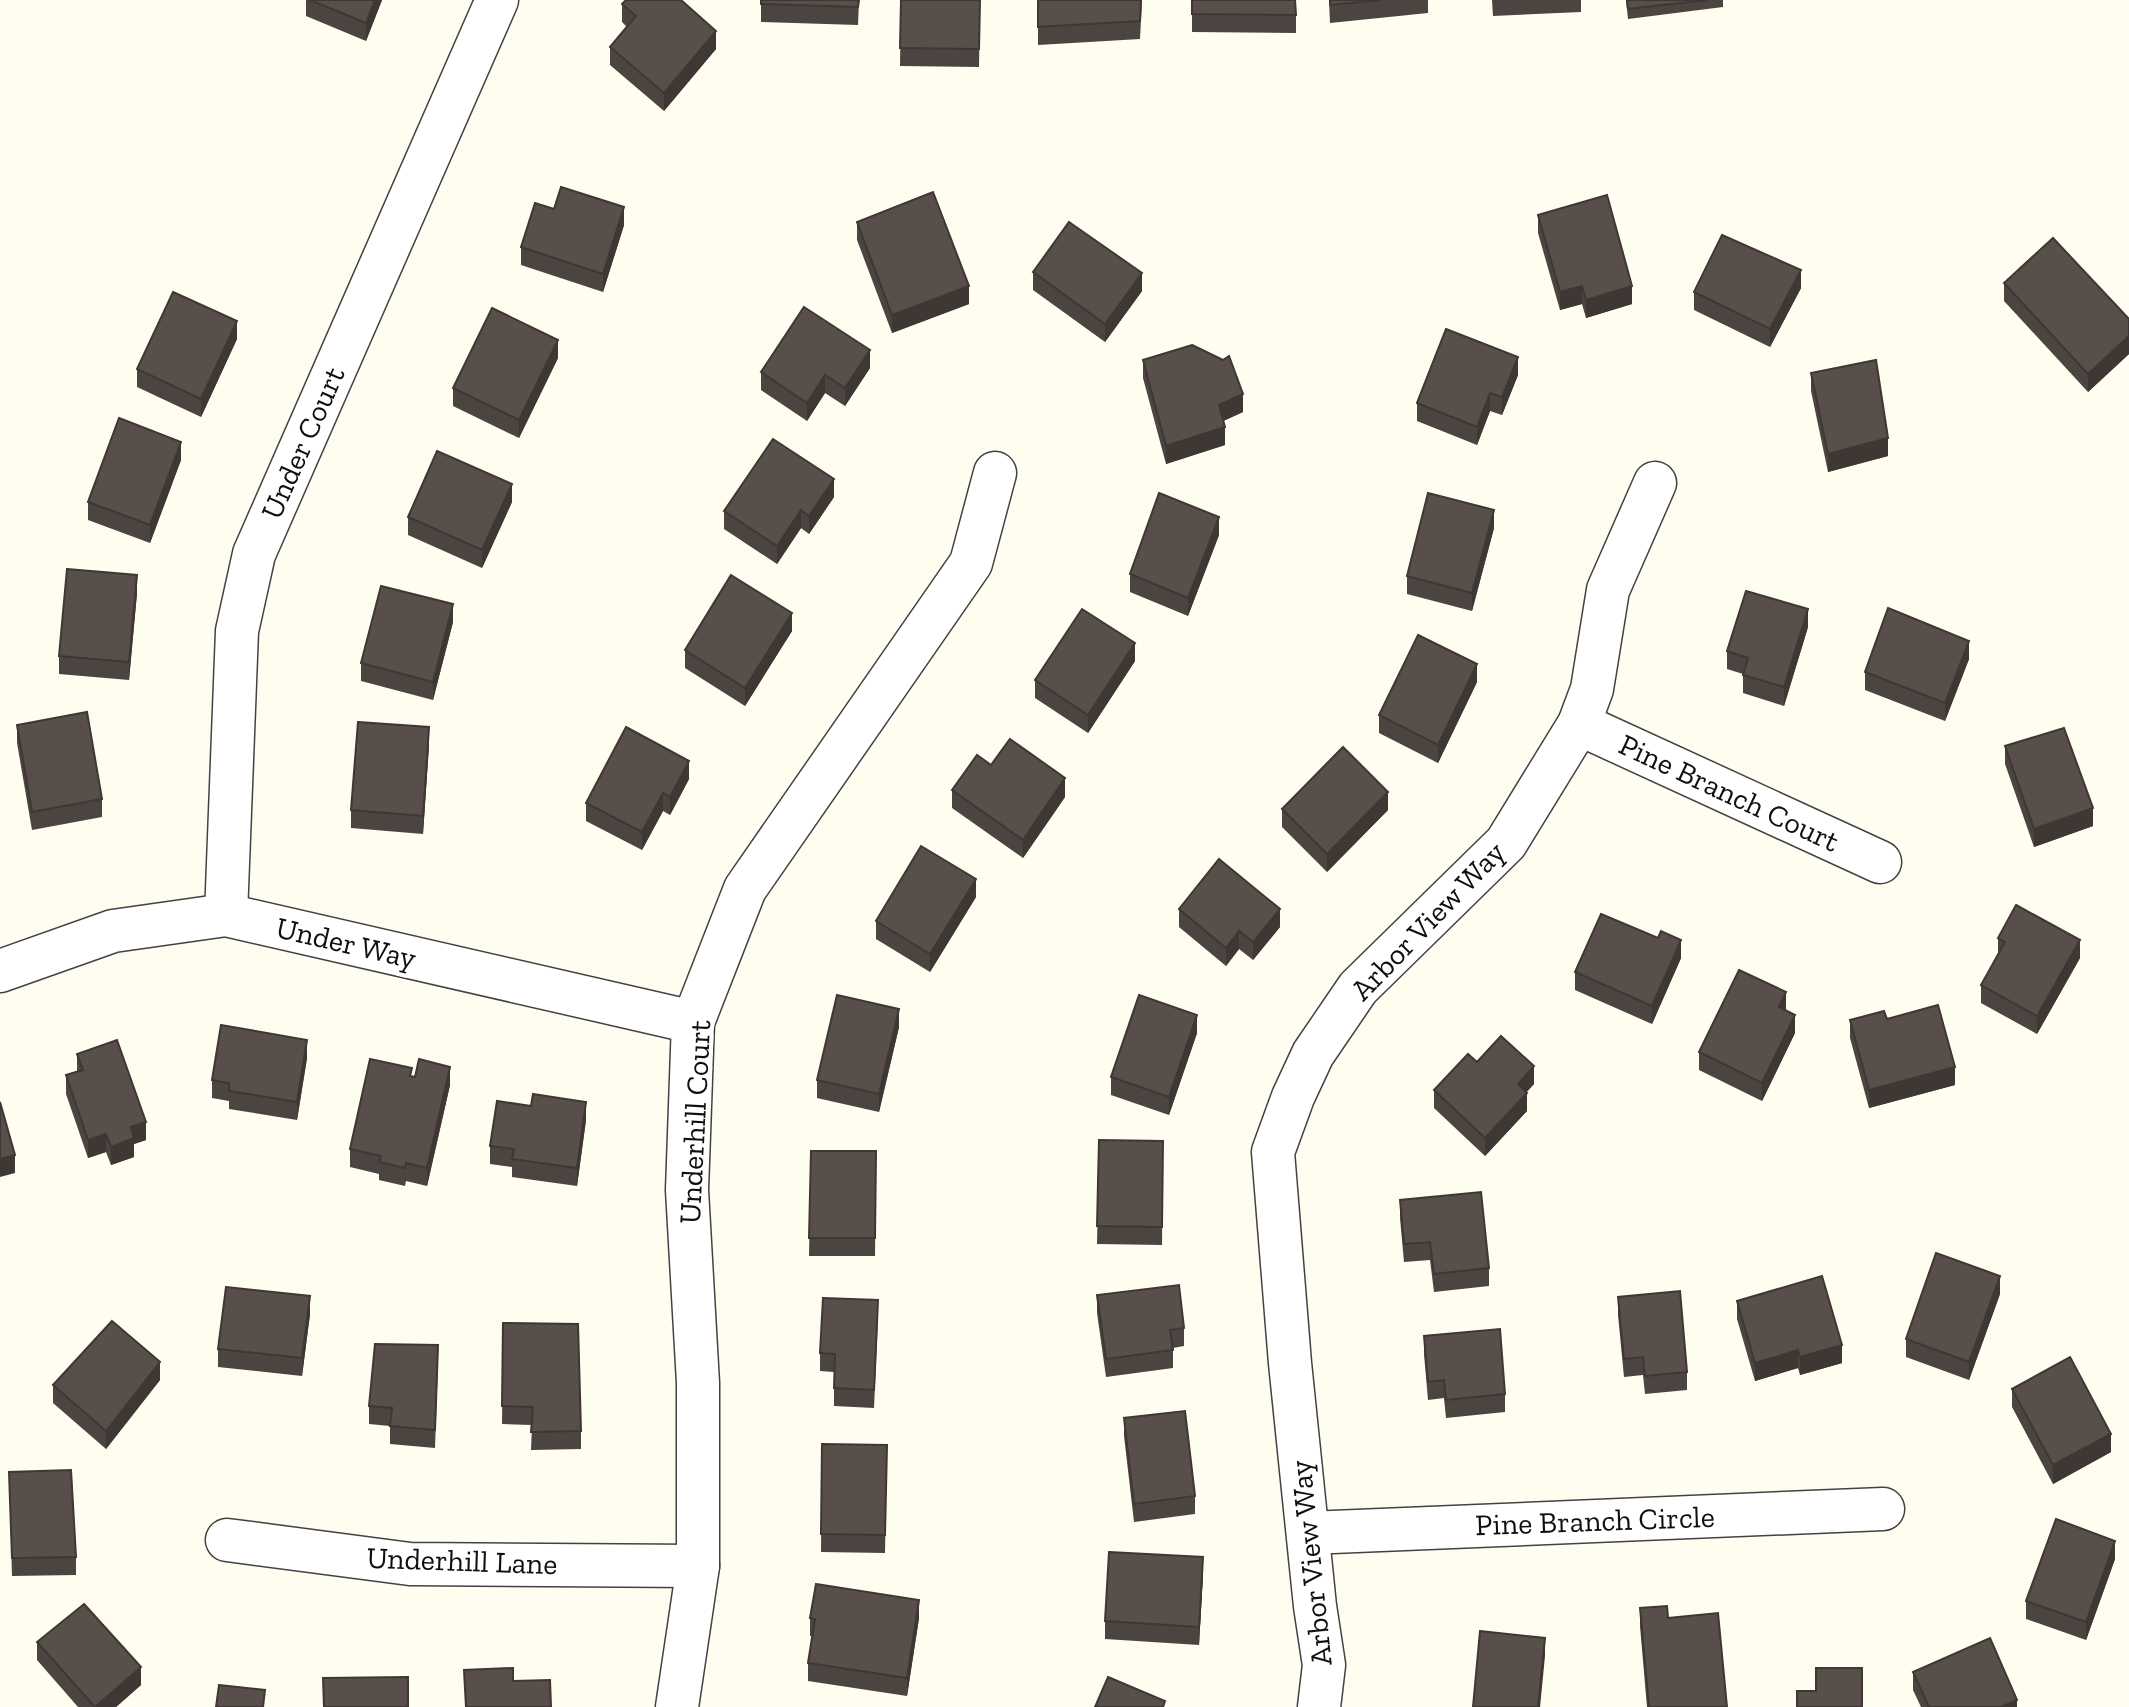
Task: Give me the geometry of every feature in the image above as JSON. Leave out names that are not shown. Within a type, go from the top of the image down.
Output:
[{"type":"street","name":"Under Court","points":[[226,915],[237,631],[254,554],[497,0]]},
{"type":"street","name":"Underhill Court","points":[[677,1707],[698,1566],[698,1383],[687,1190],[693,1022],[745,889],[971,563],[995,473]]},
{"type":"street","name":"Arbor View Way","points":[[1319,1707],[1324,1665],[1290,1363],[1273,1152],[1313,1054],[1358,988],[1506,843],[1579,724],[1592,689],[1608,590],[1655,483]]},
{"type":"street","name":"Pine Branch Court","points":[[1579,724],[1880,862]]},
{"type":"street","name":"Under Way","points":[[0,971],[113,931],[226,915],[693,1022]]},
{"type":"street","name":"Pine Branch Circle","points":[[1308,1533],[1883,1509]]},
{"type":"street","name":"Underhill Lane","points":[[227,1540],[410,1564],[698,1566]]},
{"type":"building","points":[[310,0],[375,0],[366,23]]},
{"type":"building","points":[[626,0],[681,0],[716,31],[664,93],[610,47],[636,16],[622,4]]},
{"type":"building","points":[[761,0],[859,0],[858,7],[761,4]]},
{"type":"building","points":[[901,0],[980,0],[979,49],[900,48]]},
{"type":"building","points":[[1038,0],[1141,0],[1140,21],[1038,27]]},
{"type":"building","points":[[1192,0],[1295,0],[1296,15],[1192,14]]},
{"type":"building","points":[[1330,0],[1380,0],[1330,5]]},
{"type":"building","points":[[1627,0],[1707,0],[1628,9]]},
{"type":"building","points":[[561,187],[624,207],[603,274],[521,247],[535,203],[554,209]]},
{"type":"building","points":[[933,192],[969,286],[892,315],[857,222]]},
{"type":"building","points":[[1607,195],[1632,286],[1586,300],[1582,286],[1560,292],[1538,215]]},
{"type":"building","points":[[1069,222],[1142,273],[1105,324],[1033,272]]},
{"type":"building","points":[[1722,235],[1801,270],[1770,329],[1694,292]]},
{"type":"building","points":[[2053,238],[2129,319],[2129,336],[2088,374],[2004,283]]},
{"type":"building","points":[[173,292],[237,321],[201,399],[137,369]]},
{"type":"building","points":[[804,307],[870,350],[845,388],[825,375],[807,403],[761,372]]},
{"type":"building","points":[[492,308],[558,340],[519,420],[453,388]]},
{"type":"building","points":[[1446,329],[1518,357],[1502,397],[1490,393],[1477,427],[1417,403]]},
{"type":"building","points":[[1192,345],[1223,360],[1229,356],[1243,394],[1219,405],[1225,427],[1166,446],[1143,360]]},
{"type":"building","points":[[1876,360],[1888,438],[1828,454],[1811,373]]},
{"type":"building","points":[[119,418],[181,442],[150,525],[88,502]]},
{"type":"building","points":[[773,439],[834,479],[809,516],[801,510],[777,546],[724,511]]},
{"type":"building","points":[[437,451],[512,484],[482,550],[408,517]]},
{"type":"building","points":[[1159,493],[1219,517],[1188,598],[1130,574]]},
{"type":"building","points":[[1428,493],[1494,510],[1472,593],[1407,576]]},
{"type":"building","points":[[67,569],[137,575],[129,662],[59,656]]},
{"type":"building","points":[[731,575],[792,613],[745,688],[685,650]]},
{"type":"building","points":[[381,586],[453,604],[433,682],[361,663]]},
{"type":"building","points":[[1746,591],[1808,609],[1784,687],[1743,675],[1748,658],[1727,651]]},
{"type":"building","points":[[1888,608],[1969,641],[1945,703],[1865,672]]},
{"type":"building","points":[[1082,609],[1135,643],[1088,715],[1035,680]]},
{"type":"building","points":[[1418,635],[1477,664],[1438,745],[1379,715]]},
{"type":"building","points":[[87,712],[102,799],[32,812],[17,725]]},
{"type":"building","points":[[358,722],[429,727],[423,816],[351,810]]},
{"type":"building","points":[[626,727],[689,761],[670,797],[663,793],[642,832],[586,803]]},
{"type":"building","points":[[2064,728],[2093,808],[2034,829],[2005,746]]},
{"type":"building","points":[[1010,739],[1065,778],[1023,840],[952,790],[977,755],[991,765]]},
{"type":"building","points":[[1343,747],[1388,792],[1327,854],[1282,809]]},
{"type":"building","points":[[921,846],[976,879],[930,954],[876,921]]},
{"type":"building","points":[[1219,859],[1280,909],[1253,942],[1239,931],[1226,948],[1179,909]]},
{"type":"building","points":[[2016,905],[2080,940],[2037,1016],[1981,985],[2005,942],[1998,938]]},
{"type":"building","points":[[1601,914],[1658,938],[1661,931],[1681,940],[1652,1006],[1575,972]]},
{"type":"building","points":[[1739,970],[1786,992],[1779,1007],[1795,1015],[1762,1083],[1699,1052]]},
{"type":"building","points":[[837,995],[899,1009],[879,1094],[817,1080]]},
{"type":"building","points":[[1139,995],[1197,1015],[1169,1097],[1111,1077]]},
{"type":"building","points":[[1938,1005],[1955,1067],[1869,1090],[1850,1020],[1884,1011],[1887,1019]]},
{"type":"building","points":[[221,1025],[307,1040],[297,1102],[229,1091],[229,1083],[212,1080]]},
{"type":"building","points":[[1501,1036],[1534,1066],[1518,1084],[1527,1093],[1485,1138],[1434,1090],[1468,1054],[1477,1062]]},
{"type":"building","points":[[117,1040],[146,1122],[131,1127],[134,1138],[111,1147],[106,1134],[88,1140],[66,1075],[83,1070],[77,1054]]},
{"type":"building","points":[[370,1059],[412,1068],[410,1076],[415,1077],[419,1059],[450,1067],[427,1168],[406,1163],[405,1168],[379,1162],[381,1156],[350,1149]]},
{"type":"building","points":[[533,1094],[586,1102],[577,1168],[512,1159],[514,1149],[490,1146],[497,1101],[531,1106]]},
{"type":"building","points":[[0,1102],[15,1155],[0,1159]]},
{"type":"building","points":[[1099,1140],[1163,1141],[1162,1227],[1097,1226]]},
{"type":"building","points":[[811,1151],[876,1151],[875,1238],[809,1238]]},
{"type":"building","points":[[1481,1192],[1489,1268],[1434,1274],[1430,1242],[1404,1244],[1400,1200]]},
{"type":"building","points":[[1936,1253],[2000,1276],[1969,1362],[1906,1339]]},
{"type":"building","points":[[1822,1276],[1842,1345],[1800,1357],[1798,1350],[1755,1363],[1737,1301]]},
{"type":"building","points":[[1179,1285],[1184,1328],[1170,1330],[1173,1350],[1106,1359],[1097,1295]]},
{"type":"building","points":[[226,1287],[310,1296],[302,1358],[218,1349]]},
{"type":"building","points":[[1680,1291],[1687,1372],[1645,1376],[1643,1357],[1624,1359],[1618,1297]]},
{"type":"building","points":[[823,1298],[878,1300],[874,1390],[834,1388],[835,1354],[820,1353]]},
{"type":"building","points":[[112,1321],[160,1362],[106,1431],[53,1385]]},
{"type":"building","points":[[503,1323],[578,1324],[581,1431],[531,1432],[533,1407],[502,1406]]},
{"type":"building","points":[[1500,1329],[1505,1394],[1446,1400],[1444,1380],[1428,1382],[1424,1336]]},
{"type":"building","points":[[375,1344],[438,1345],[435,1430],[390,1426],[392,1408],[369,1406]]},
{"type":"building","points":[[2070,1357],[2111,1434],[2053,1465],[2012,1389]]},
{"type":"building","points":[[1185,1411],[1195,1496],[1134,1504],[1124,1418]]},
{"type":"building","points":[[822,1444],[887,1445],[885,1535],[821,1534]]},
{"type":"building","points":[[71,1470],[76,1557],[12,1558],[9,1472]]},
{"type":"building","points":[[2056,1519],[2115,1541],[2086,1622],[2026,1601]]},
{"type":"building","points":[[1109,1552],[1203,1557],[1199,1627],[1105,1621]]},
{"type":"building","points":[[816,1584],[919,1600],[907,1678],[808,1663],[815,1619],[810,1618]]},
{"type":"building","points":[[84,1604],[141,1667],[95,1707],[37,1642]]},
{"type":"building","points":[[1667,1606],[1668,1618],[1718,1613],[1727,1707],[1649,1707],[1640,1608]]},
{"type":"building","points":[[1480,1631],[1545,1638],[1538,1707],[1473,1707]]},
{"type":"building","points":[[1990,1638],[2017,1700],[2001,1707],[1929,1707],[1913,1672]]},
{"type":"building","points":[[513,1668],[513,1681],[550,1680],[551,1707],[466,1707],[464,1670]]},
{"type":"building","points":[[1816,1668],[1862,1668],[1862,1707],[1797,1707],[1797,1691],[1816,1691]]},
{"type":"building","points":[[408,1677],[408,1707],[324,1707],[323,1678]]},
{"type":"building","points":[[1108,1677],[1165,1701],[1163,1707],[1095,1707]]},
{"type":"building","points":[[219,1685],[265,1690],[263,1707],[216,1707]]}]
